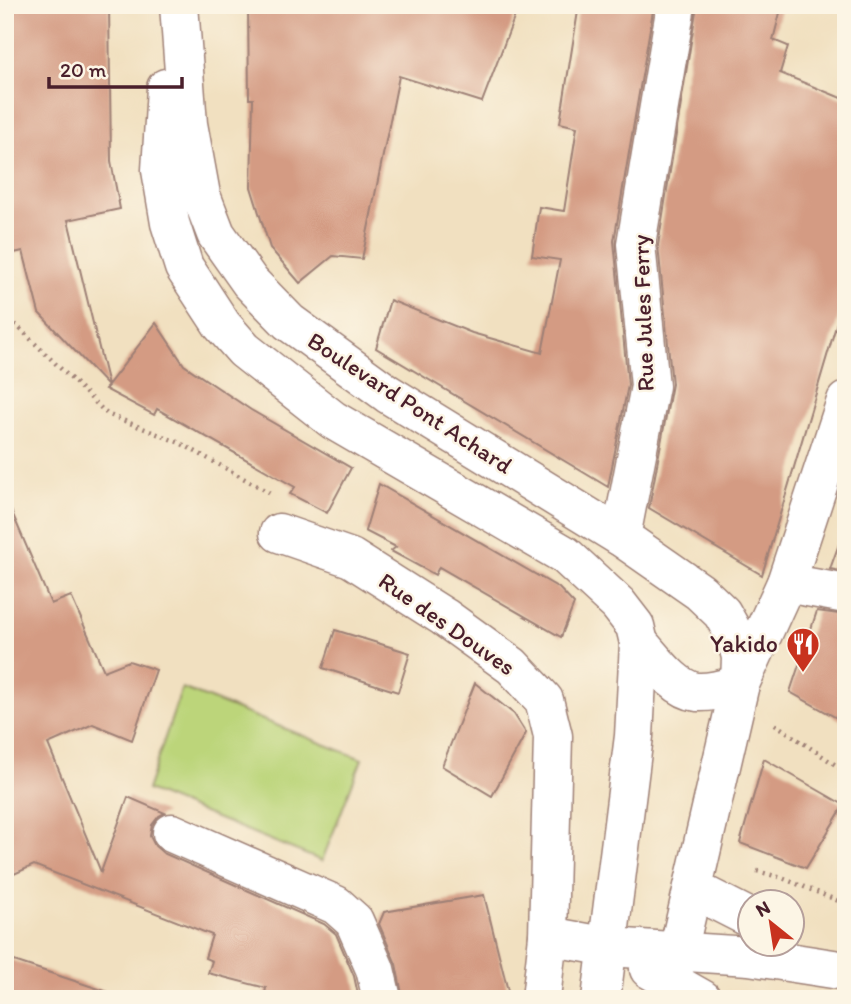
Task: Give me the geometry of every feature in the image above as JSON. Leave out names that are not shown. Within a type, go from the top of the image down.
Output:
[{"type":"main road","name":"Boulevard Pont Achard","points":[[171,5],[161,170],[170,223],[184,267],[222,325],[244,350],[333,420],[565,555],[618,604],[635,626],[639,643],[634,736],[601,999]]},
{"type":"main road","name":"Boulevard Pont Achard","points":[[179,5],[188,124],[201,195],[216,234],[250,282],[289,322],[387,394],[621,537],[699,592],[722,613],[736,638],[741,657],[740,684],[692,889],[679,983]]},
{"type":"main road","name":"Rue Jules Ferry","points":[[621,537],[650,386],[636,244],[676,5]]},
{"type":"main road","points":[[740,684],[786,583],[846,401]]},
{"type":"main road","name":"Rue des Douves","points":[[279,533],[351,558],[444,617],[512,666],[544,700],[553,736],[548,936],[541,999]]},
{"type":"main road","points":[[786,583],[846,594]]},
{"type":"main road","name":"Boulevard Pont Achard","points":[[639,643],[680,685],[695,692],[714,691],[740,684]]},
{"type":"main road","points":[[172,833],[336,905],[354,921],[375,969],[382,999]]},
{"type":"main road","points":[[692,889],[736,911]]},
{"type":"main road","points":[[548,936],[609,947],[679,983],[750,956],[846,969]]},
{"type":"main road","points":[[806,947],[846,969]]},
{"type":"path","points":[[5,314],[107,414],[180,443],[280,498],[279,533]]},
{"type":"path","points":[[775,723],[846,772]]},
{"type":"path","points":[[749,869],[782,878],[846,904]]},
{"type":"green space","points":[[182,688],[362,759],[322,861],[147,790]]},
{"type":"building","points":[[5,5],[109,5],[111,161],[120,209],[68,220],[108,385],[156,323],[184,365],[251,410],[351,468],[327,513],[290,494],[295,487],[157,409],[154,415],[105,389],[108,386],[39,313],[23,251],[5,255]]},
{"type":"building","points":[[248,5],[519,5],[482,102],[399,76],[362,259],[333,256],[300,283],[270,248],[251,187],[253,99],[249,99]]},
{"type":"building","points":[[579,5],[654,5],[614,241],[628,385],[608,487],[376,348],[390,300],[472,333],[542,353],[560,260],[532,256],[539,207],[564,211],[577,127],[560,123]]},
{"type":"building","points":[[697,5],[782,5],[773,40],[788,46],[780,73],[846,100],[846,292],[762,575],[649,508],[672,384],[658,245]]},
{"type":"building","points":[[379,484],[559,588],[574,604],[561,637],[439,567],[435,575],[391,551],[396,547],[365,531]]},
{"type":"building","points":[[5,496],[51,604],[71,596],[104,671],[129,661],[156,670],[132,740],[93,724],[48,744],[101,872],[128,797],[165,813],[152,825],[150,836],[155,846],[163,853],[324,924],[336,934],[354,976],[359,999],[264,999],[266,988],[208,973],[212,961],[205,958],[212,935],[34,865],[5,878]]},
{"type":"building","points":[[839,544],[846,545],[846,572],[830,569]]},
{"type":"building","points":[[817,611],[846,615],[846,723],[790,692]]},
{"type":"building","points":[[335,630],[410,653],[398,692],[323,668]]},
{"type":"building","points":[[475,683],[514,714],[526,733],[492,796],[442,766]]},
{"type":"building","points":[[764,759],[844,805],[806,868],[740,843]]},
{"type":"building","points":[[484,895],[510,999],[403,999],[396,964],[379,924],[384,912]]},
{"type":"building","points":[[5,958],[108,992],[107,999],[5,999]]},
{"type":"place","name":"Yakido","points":[[803,674]]}]
